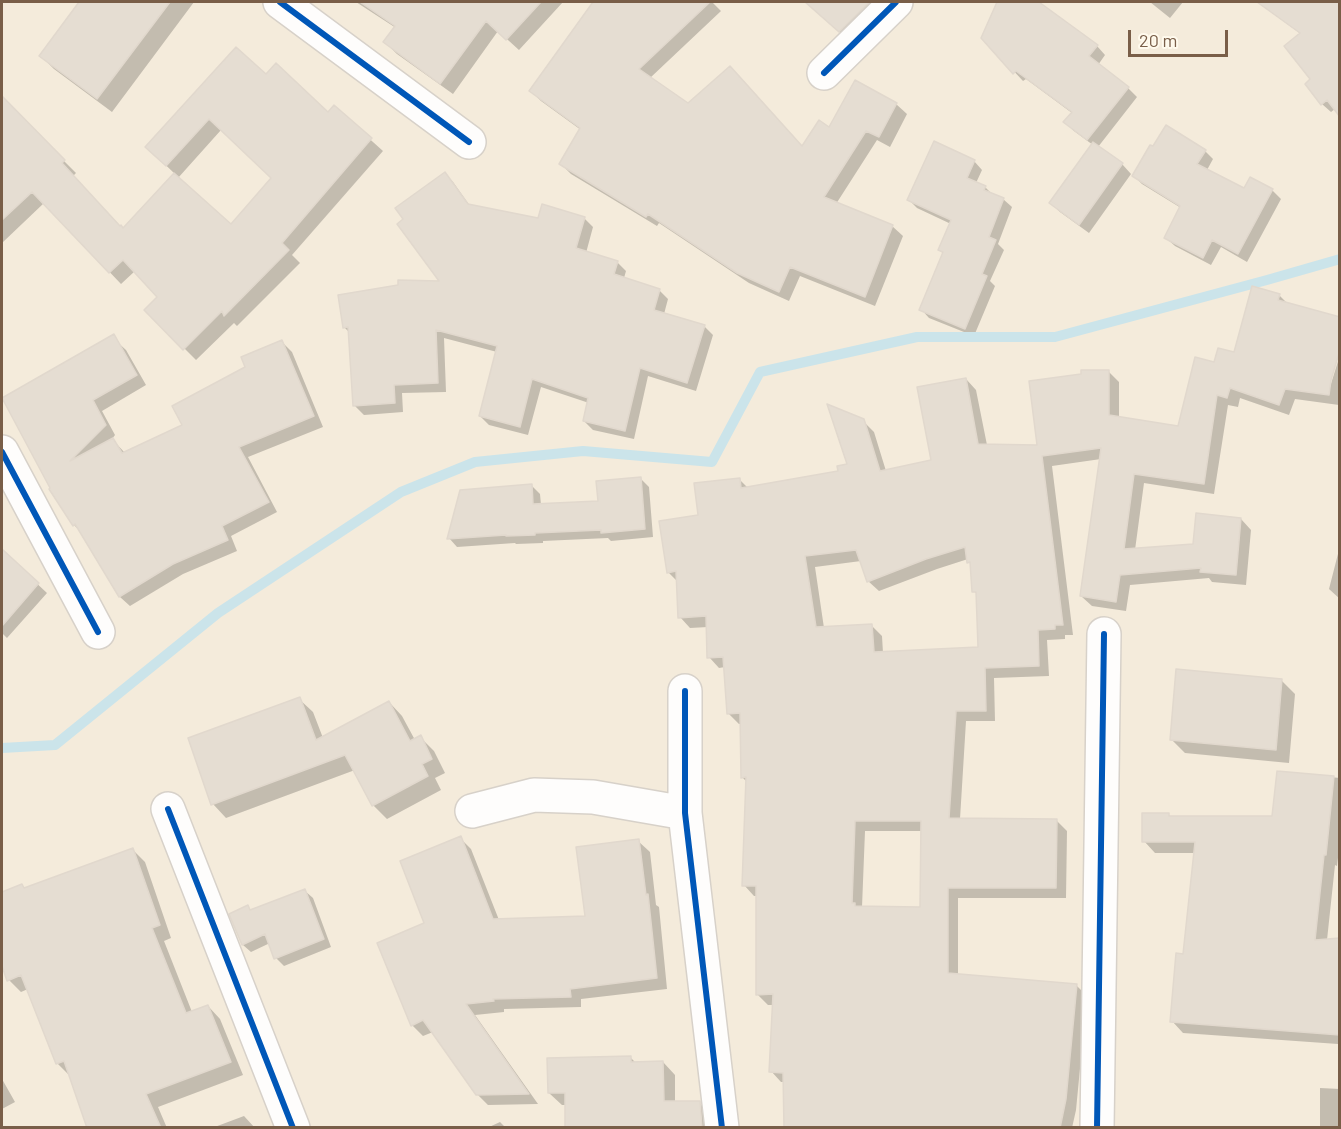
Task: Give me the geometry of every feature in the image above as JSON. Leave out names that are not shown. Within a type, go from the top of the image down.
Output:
[{"type":"street","points":[[280,2],[469,142]]},
{"type":"street","points":[[824,74],[896,2]]},
{"type":"street","points":[[2,452],[98,632]]},
{"type":"street","points":[[1097,1128],[1104,634]]},
{"type":"street","points":[[685,691],[685,813],[722,1128]]},
{"type":"street","points":[[472,811],[534,795],[593,797],[685,813]]},
{"type":"street","points":[[168,809],[293,1128]]},
{"type":"shaded area","points":[[2,2],[1339,2],[1339,1127],[2,1128]]},
{"type":"building","points":[[79,2],[170,2],[97,99],[39,56]]},
{"type":"building","points":[[360,2],[541,2],[506,40],[486,21],[440,84],[383,42],[395,26]]},
{"type":"building","points":[[593,2],[710,2],[639,69],[688,103],[730,66],[802,146],[819,120],[829,127],[855,80],[897,103],[879,137],[866,131],[824,197],[893,225],[865,297],[790,267],[779,292],[737,273],[648,214],[646,217],[559,164],[580,128],[529,91]]},
{"type":"building","points":[[805,2],[870,2],[839,32]]},
{"type":"building","points":[[997,2],[1039,2],[1098,45],[1089,56],[1129,87],[1087,140],[1063,122],[1072,112],[1016,71],[1013,74],[981,38]]},
{"type":"building","points":[[1257,2],[1340,2],[1340,117],[1327,100],[1321,105],[1305,84],[1310,79],[1284,46],[1300,33]]},
{"type":"building","points":[[236,47],[266,74],[276,63],[328,112],[334,105],[372,138],[282,243],[289,250],[224,316],[222,311],[183,350],[144,310],[157,297],[123,260],[109,273],[32,192],[2,220],[2,96],[65,160],[62,163],[123,228],[174,173],[231,224],[271,178],[209,119],[166,166],[145,147]]},
{"type":"building","points":[[1166,125],[1206,150],[1197,164],[1244,188],[1250,177],[1273,189],[1238,254],[1212,240],[1203,258],[1164,238],[1180,206],[1132,176],[1150,145],[1153,146]]},
{"type":"building","points":[[934,141],[975,160],[967,178],[986,186],[984,190],[1004,198],[989,237],[996,240],[982,274],[987,276],[965,329],[919,310],[943,252],[938,250],[951,220],[907,200]]},
{"type":"building","points":[[1093,142],[1123,163],[1079,225],[1049,203]]},
{"type":"building","points":[[445,172],[468,204],[538,218],[542,204],[585,217],[576,248],[618,261],[614,274],[660,289],[654,310],[705,325],[687,383],[640,368],[625,431],[583,421],[588,398],[532,379],[520,427],[479,416],[497,346],[436,330],[438,383],[394,385],[395,403],[353,406],[348,327],[343,328],[338,295],[398,285],[398,280],[439,281],[397,224],[403,219],[395,208]]},
{"type":"building","points":[[1252,286],[1280,294],[1278,300],[1340,317],[1340,350],[1329,395],[1285,389],[1279,405],[1230,388],[1227,398],[1217,395],[1204,484],[1134,474],[1124,549],[1193,544],[1196,513],[1241,518],[1236,575],[1200,572],[1201,568],[1120,575],[1116,602],[1080,596],[1101,448],[1042,456],[1063,625],[1055,625],[1055,629],[1038,630],[1039,666],[985,668],[986,711],[956,711],[949,818],[1057,819],[1056,888],[948,888],[948,973],[1077,984],[1066,1099],[1060,1128],[784,1128],[783,1073],[769,1072],[773,994],[756,995],[756,886],[742,886],[746,777],[741,778],[740,713],[727,714],[723,657],[707,658],[706,616],[678,618],[676,571],[667,573],[659,521],[698,515],[694,483],[740,478],[741,488],[838,471],[837,466],[847,464],[827,404],[864,419],[880,471],[931,460],[917,387],[966,378],[978,444],[1037,445],[1029,381],[1081,374],[1081,370],[1109,370],[1109,415],[1178,426],[1195,357],[1214,362],[1218,348],[1234,352]],"holes":[[[965,547],[967,563],[970,562],[972,592],[976,592],[978,647],[874,652],[872,624],[816,627],[805,556],[856,550],[867,582],[926,559]],[[855,821],[921,821],[920,907],[855,906],[855,903],[852,903]]]},
{"type":"building","points":[[114,334],[137,375],[93,400],[106,425],[70,461],[113,438],[122,453],[182,425],[172,406],[245,367],[241,357],[282,340],[314,416],[239,447],[269,502],[222,526],[228,540],[173,564],[119,597],[75,524],[73,526],[49,489],[2,398]]},
{"type":"building","points":[[641,477],[645,529],[447,539],[460,490],[532,484],[533,504],[598,501],[596,481]]},
{"type":"building","points":[[2,549],[39,583],[2,626]]},
{"type":"building","points":[[1176,669],[1282,679],[1276,750],[1170,740]]},
{"type":"building","points":[[300,697],[316,740],[389,701],[410,741],[421,735],[432,759],[422,764],[428,776],[372,806],[345,755],[211,805],[188,738]]},
{"type":"building","points":[[1277,771],[1334,776],[1315,940],[1340,938],[1340,1035],[1170,1022],[1176,953],[1183,954],[1195,842],[1142,842],[1142,813],[1169,813],[1169,816],[1272,816]]},
{"type":"building","points":[[461,836],[493,919],[585,916],[576,847],[639,839],[646,895],[648,894],[657,978],[570,989],[571,997],[493,999],[494,1001],[466,1004],[529,1094],[476,1095],[423,1020],[411,1026],[377,943],[424,923],[400,861]]},
{"type":"building","points":[[133,848],[160,925],[152,928],[186,1013],[208,1005],[231,1062],[146,1094],[161,1128],[87,1128],[64,1061],[56,1064],[21,975],[7,981],[2,966],[2,892],[22,884],[24,888]]},
{"type":"building","points":[[305,889],[324,939],[274,959],[265,934],[242,945],[229,914],[248,905],[250,910]]},
{"type":"building","points":[[631,1056],[631,1062],[663,1061],[664,1101],[700,1101],[702,1128],[565,1128],[565,1093],[548,1093],[547,1058]]},
{"type":"waterway","points":[[2,748],[55,745],[218,613],[401,492],[475,462],[583,451],[712,462],[760,372],[917,337],[1055,337],[1340,259]]},
{"type":"cycle path","points":[[280,2],[469,142]]},
{"type":"cycle path","points":[[824,73],[896,2]]},
{"type":"cycle path","points":[[2,452],[98,632]]},
{"type":"cycle path","points":[[1097,1128],[1104,634]]},
{"type":"cycle path","points":[[685,691],[685,813],[722,1128]]},
{"type":"cycle path","points":[[168,809],[293,1128]]}]
